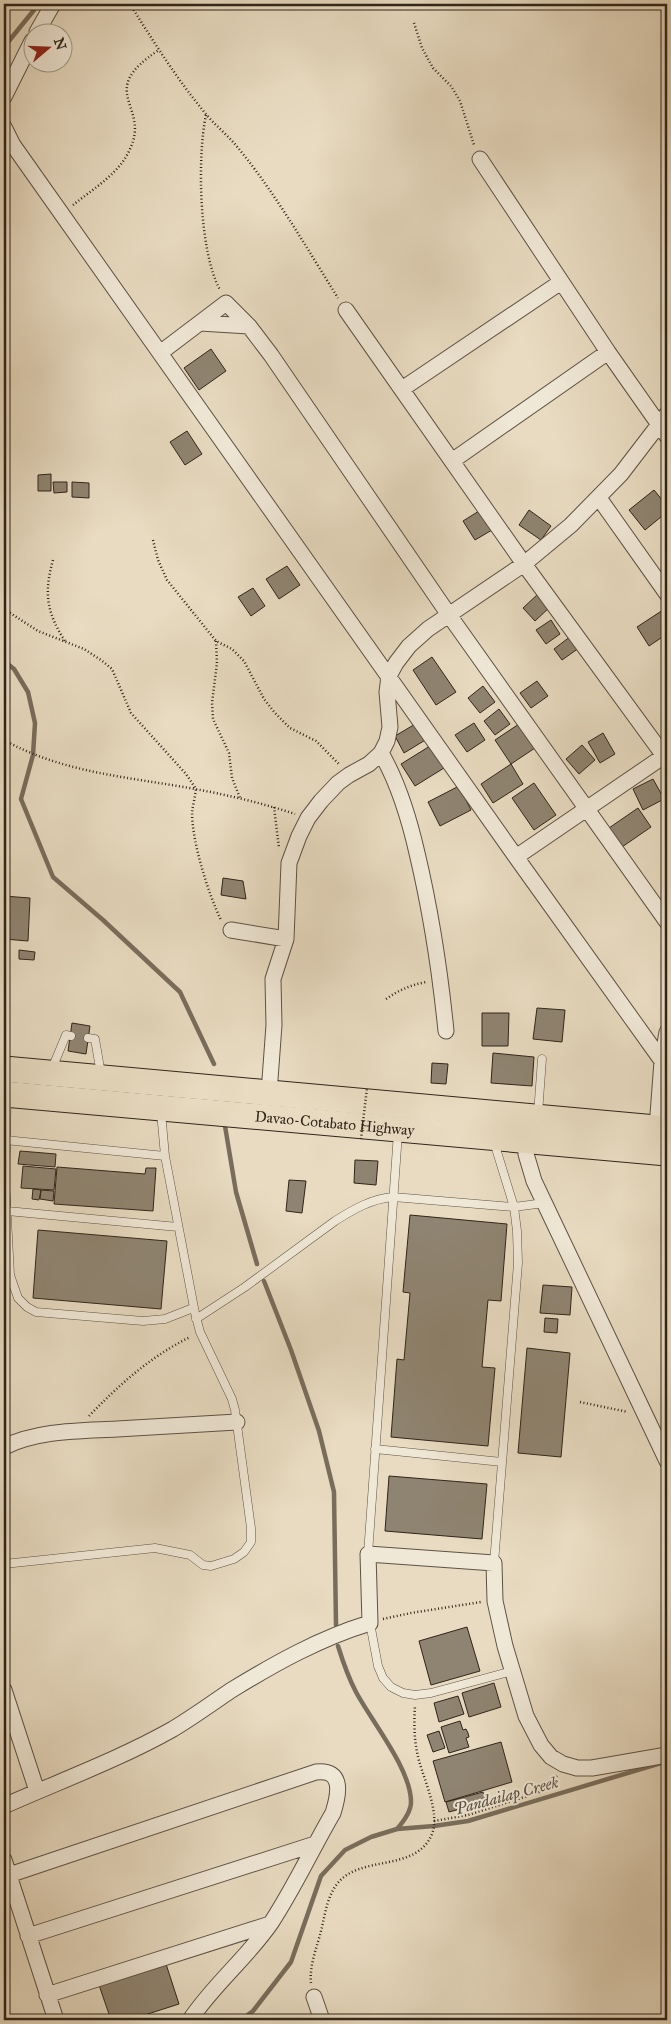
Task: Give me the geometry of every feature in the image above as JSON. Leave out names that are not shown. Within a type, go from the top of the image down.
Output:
[{"type":"highway","name":"Davao-Cotabato Highway","points":[[7,1082],[50,1074],[102,1078],[161,1096],[269,1093],[662,1128]]},
{"type":"highway","name":"Davao-Cotabato Highway","points":[[7,1082],[161,1096],[398,1129],[667,1153]]},
{"type":"highway","points":[[398,1129],[400,1104]]},
{"type":"highway","points":[[492,1136],[494,1112]]},
{"type":"street","points":[[43,22],[53,4]]},
{"type":"street","points":[[4,97],[22,61]]},
{"type":"street","points":[[4,127],[13,145],[662,1061]]},
{"type":"street","points":[[269,1093],[274,1025],[273,979],[286,939],[290,863],[299,836],[308,818],[321,801],[349,775],[369,764],[382,753],[390,728],[387,692],[389,676],[396,663],[409,646],[428,629],[524,564],[565,531],[599,498],[665,425],[608,352],[480,159]]},
{"type":"street","points":[[402,390],[561,282]]},
{"type":"street","points":[[160,353],[226,303],[249,326],[281,369],[449,615],[667,922]]},
{"type":"street","points":[[346,310],[524,564],[666,757],[516,857]]},
{"type":"street","points":[[200,323],[249,326]]},
{"type":"street","points":[[452,460],[608,352]]},
{"type":"street","points":[[599,498],[667,594]]},
{"type":"street","points":[[382,753],[392,770],[402,795],[411,830],[433,926],[446,1030]]},
{"type":"street","points":[[231,930],[286,939]]},
{"type":"street","points":[[662,1128],[662,1061],[667,1032]]},
{"type":"street","points":[[525,1140],[529,1167],[544,1203],[667,1461]]},
{"type":"street","points":[[4,1447],[42,1435],[237,1422]]},
{"type":"street","points":[[4,1806],[143,1744],[172,1729],[259,1673],[294,1654],[370,1622],[368,1554],[494,1563],[495,1601],[512,1671],[533,1732],[551,1757],[563,1764],[577,1768],[592,1768],[667,1755]]},
{"type":"street","points":[[4,1690],[37,1791]]},
{"type":"street","points":[[9,1875],[316,1772],[326,1771],[333,1775],[337,1785],[338,1796],[333,1813],[270,1924],[243,1958],[199,2006],[190,2020]]},
{"type":"street","points":[[28,1936],[315,1844]]},
{"type":"street","points":[[4,1860],[56,2020]]},
{"type":"street","points":[[47,1995],[270,1924]]},
{"type":"street","points":[[314,1997],[322,2020]]},
{"type":"lane","points":[[50,1074],[66,1035],[71,1036]]},
{"type":"lane","points":[[88,1038],[95,1039],[102,1078]]},
{"type":"lane","points":[[538,1116],[542,1059]]},
{"type":"lane","points":[[7,1082],[4,1180],[10,1275],[18,1298],[27,1307],[36,1312],[143,1321],[165,1319],[193,1308]]},
{"type":"lane","points":[[4,1564],[155,1548],[190,1555],[204,1566],[234,1559],[244,1552],[251,1542],[252,1528],[232,1399],[200,1332],[193,1308],[165,1156],[161,1096]]},
{"type":"lane","points":[[368,1554],[398,1129]]},
{"type":"lane","points":[[492,1136],[514,1207],[518,1263],[494,1563]]},
{"type":"lane","points":[[5,1140],[165,1156]]},
{"type":"lane","points":[[196,1319],[246,1287],[285,1256],[349,1212],[380,1198],[393,1197],[514,1207],[544,1203]]},
{"type":"lane","points":[[7,1211],[178,1227]]},
{"type":"lane","points":[[375,1449],[502,1462]]},
{"type":"lane","points":[[370,1622],[374,1653],[383,1678],[391,1687],[403,1693],[416,1695],[430,1693],[512,1671]]},
{"type":"path","points":[[130,4],[159,50],[206,115],[234,143],[254,170],[290,221],[346,310]]},
{"type":"path","points":[[414,23],[422,48],[433,68],[451,86],[460,101],[480,159]]},
{"type":"path","points":[[62,214],[123,163],[131,148],[135,132],[133,115],[127,100],[127,82],[134,70],[144,60],[159,50]]},
{"type":"path","points":[[206,115],[202,132],[202,205],[210,264],[216,284],[226,303]]},
{"type":"path","points":[[153,540],[158,560],[168,580],[216,641],[232,649],[244,661],[264,699],[275,713],[290,728],[316,741],[349,775]]},
{"type":"path","points":[[53,560],[48,579],[48,599],[55,626],[66,641]]},
{"type":"path","points":[[4,609],[38,631],[66,641],[101,660],[112,670],[131,713],[186,774],[196,789],[192,812],[194,836],[217,911],[226,926],[231,930]]},
{"type":"path","points":[[216,641],[217,663],[212,703],[214,719],[229,753],[232,778],[240,799]]},
{"type":"path","points":[[4,740],[32,755],[74,768],[196,789],[308,818]]},
{"type":"path","points":[[386,999],[398,990],[412,985],[441,980]]},
{"type":"path","points":[[361,1139],[367,1088]]},
{"type":"path","points":[[74,1432],[120,1384],[138,1369],[158,1355],[200,1332]]},
{"type":"path","points":[[580,1402],[610,1407],[638,1415],[645,1414]]},
{"type":"path","points":[[370,1622],[419,1611],[495,1601]]},
{"type":"path","points":[[314,1997],[311,1981],[312,1966],[329,1898],[338,1883],[359,1869],[392,1862],[420,1850],[432,1834],[434,1821],[416,1751],[414,1720],[416,1695]]},
{"type":"path","points":[[434,1821],[468,1815],[536,1793],[551,1784],[563,1764]]},
{"type":"building","points":[[211,349],[226,371],[199,390],[184,368]]},
{"type":"building","points":[[187,431],[202,454],[185,465],[170,442]]},
{"type":"building","points":[[51,474],[51,491],[38,491],[38,475]]},
{"type":"building","points":[[53,482],[67,482],[67,492],[54,493]]},
{"type":"building","points":[[72,482],[89,483],[89,498],[72,497]]},
{"type":"building","points":[[654,490],[667,506],[667,512],[645,530],[629,510]]},
{"type":"building","points":[[529,510],[551,526],[541,540],[519,525]]},
{"type":"building","points":[[479,511],[492,530],[475,540],[463,521]]},
{"type":"building","points":[[287,566],[300,585],[279,599],[266,579]]},
{"type":"building","points":[[253,588],[265,606],[251,616],[238,597]]},
{"type":"building","points":[[538,594],[550,607],[535,621],[523,608]]},
{"type":"building","points":[[663,610],[667,617],[667,634],[649,646],[637,627]]},
{"type":"building","points":[[551,620],[560,634],[546,644],[536,630]]},
{"type":"building","points":[[571,636],[579,648],[562,660],[554,649]]},
{"type":"building","points":[[432,657],[456,692],[436,705],[413,670]]},
{"type":"building","points":[[537,681],[548,696],[531,708],[520,693]]},
{"type":"building","points":[[483,686],[495,702],[480,713],[468,698]]},
{"type":"building","points":[[667,696],[667,708],[663,699]]},
{"type":"building","points":[[499,709],[510,724],[495,735],[484,721]]},
{"type":"building","points":[[417,723],[427,739],[404,753],[395,736]]},
{"type":"building","points":[[474,723],[485,740],[467,752],[455,735]]},
{"type":"building","points":[[519,724],[535,748],[511,764],[495,740]]},
{"type":"building","points":[[603,733],[615,754],[600,763],[588,742]]},
{"type":"building","points":[[582,745],[595,760],[579,774],[566,759]]},
{"type":"building","points":[[430,746],[444,768],[415,786],[401,764]]},
{"type":"building","points":[[511,764],[523,784],[493,803],[481,784]]},
{"type":"building","points":[[653,779],[664,799],[643,810],[633,789]]},
{"type":"building","points":[[534,783],[556,815],[534,830],[512,798]]},
{"type":"building","points":[[459,786],[471,810],[440,826],[428,802]]},
{"type":"building","points":[[638,808],[651,827],[622,847],[609,828]]},
{"type":"building","points":[[223,878],[243,881],[246,899],[221,895]]},
{"type":"building","points":[[4,896],[30,898],[28,941],[4,939]]},
{"type":"building","points":[[19,950],[35,952],[34,960],[19,959]]},
{"type":"building","points":[[537,1008],[565,1010],[562,1042],[533,1039]]},
{"type":"building","points":[[482,1013],[509,1013],[508,1046],[482,1046]]},
{"type":"building","points":[[72,1023],[90,1026],[86,1054],[68,1051]]},
{"type":"building","points":[[493,1053],[534,1057],[532,1086],[491,1083]]},
{"type":"building","points":[[432,1063],[448,1064],[446,1084],[431,1083]]},
{"type":"building","points":[[20,1151],[56,1154],[55,1167],[18,1164]]},
{"type":"building","points":[[355,1160],[378,1161],[376,1185],[354,1183]]},
{"type":"building","points":[[23,1166],[56,1169],[54,1190],[21,1188]]},
{"type":"building","points":[[57,1167],[145,1174],[146,1168],[156,1168],[153,1211],[54,1204]]},
{"type":"building","points":[[289,1180],[306,1181],[302,1213],[286,1211]]},
{"type":"building","points":[[33,1189],[41,1190],[39,1200],[32,1199]]},
{"type":"building","points":[[41,1190],[54,1191],[53,1201],[40,1199]]},
{"type":"building","points":[[410,1215],[507,1224],[501,1301],[488,1300],[482,1367],[495,1368],[488,1446],[391,1437],[397,1359],[404,1360],[410,1293],[403,1292]]},
{"type":"building","points":[[38,1230],[167,1241],[161,1309],[33,1298]]},
{"type":"building","points":[[543,1285],[572,1287],[570,1315],[540,1313]]},
{"type":"building","points":[[545,1318],[558,1319],[557,1333],[544,1332]]},
{"type":"building","points":[[527,1348],[570,1353],[561,1457],[518,1453]]},
{"type":"building","points":[[389,1476],[487,1484],[482,1539],[385,1531]]},
{"type":"building","points":[[467,1627],[480,1671],[431,1685],[419,1641]]},
{"type":"building","points":[[494,1683],[501,1707],[469,1717],[462,1693]]},
{"type":"building","points":[[458,1696],[464,1714],[439,1722],[434,1703]]},
{"type":"building","points":[[460,1721],[463,1730],[466,1729],[468,1733],[469,1737],[466,1738],[469,1747],[449,1753],[441,1727]]},
{"type":"building","points":[[439,1731],[445,1748],[433,1752],[427,1735]]},
{"type":"building","points":[[501,1742],[512,1782],[445,1802],[433,1761]]},
{"type":"building","points":[[483,1792],[486,1802],[449,1812],[446,1802]]},
{"type":"building","points":[[166,1964],[179,2004],[129,2020],[111,2020],[99,1985]]},
{"type":"waterway","points":[[4,47],[34,10],[35,4]]},
{"type":"waterway","points":[[4,661],[14,669],[28,692],[35,723],[33,755],[21,799],[53,877],[103,920],[180,992],[214,1064]]},
{"type":"waterway","points":[[225,1126],[236,1192],[257,1264]]},
{"type":"waterway","points":[[264,1281],[291,1350],[319,1431],[334,1492],[336,1625]]},
{"type":"waterway","points":[[338,1646],[353,1686],[390,1746],[405,1775],[411,1802],[410,1809],[405,1820],[397,1829]]},
{"type":"waterway","name":"Pandailap Creek","points":[[241,2020],[253,2011],[291,1962],[321,1876],[345,1850],[371,1837],[397,1829],[468,1821],[661,1763]]}]
